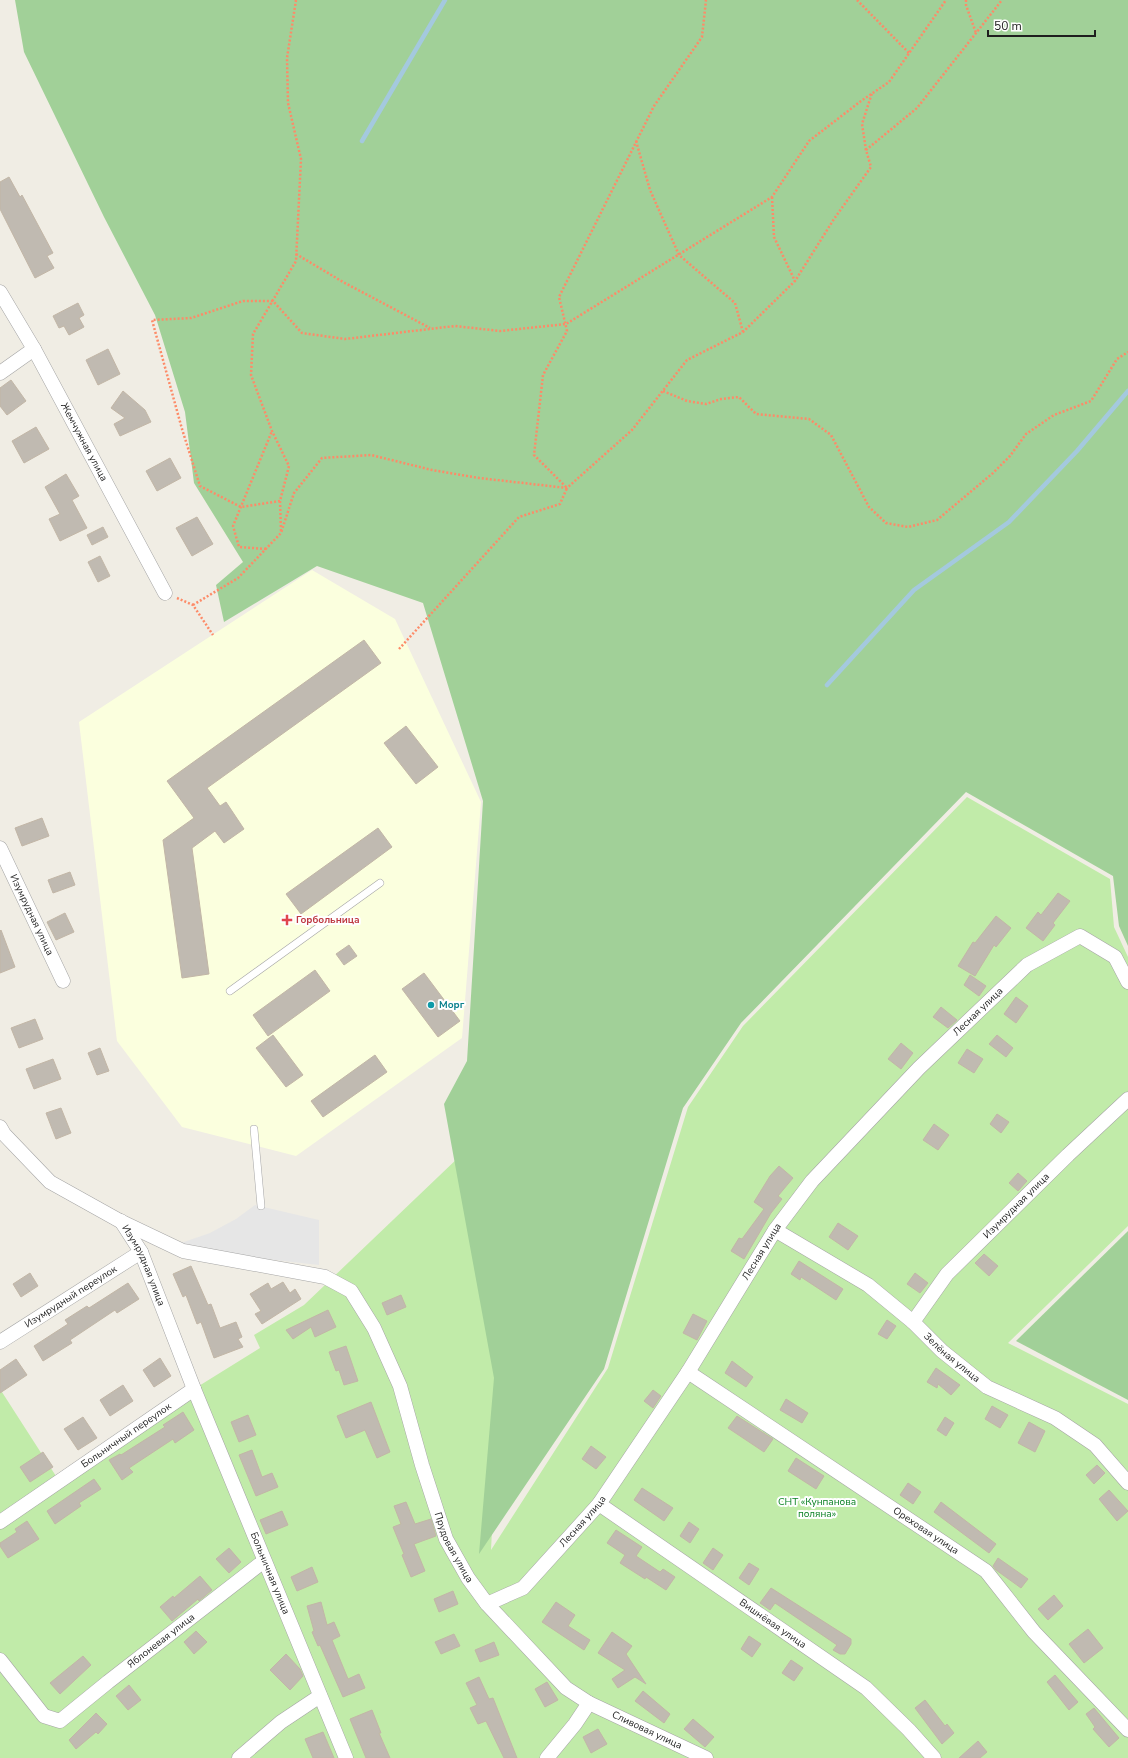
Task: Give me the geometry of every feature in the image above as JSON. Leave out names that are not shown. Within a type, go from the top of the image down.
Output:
[{"type":"street","name":"Жемчужная улица","points":[[0,292],[34,349],[165,592]]},
{"type":"street","points":[[0,373],[34,349]]},
{"type":"street","name":"Изумрудная улица","points":[[0,848],[63,981]]},
{"type":"street","name":"Лесная улица","points":[[487,1604],[523,1588],[599,1504],[688,1372],[775,1230],[812,1181],[925,1062],[1027,964],[1080,936],[1115,957],[1128,982]]},
{"type":"street","name":"Изумрудная улица","points":[[913,1322],[947,1274],[1128,1099]]},
{"type":"street","name":"Изумрудная улица","points":[[0,1127],[4,1134],[50,1182],[120,1221],[141,1252],[194,1389]]},
{"type":"street","name":"Прудовая улица","points":[[120,1221],[183,1251],[257,1262],[325,1277],[351,1291],[374,1328],[400,1386],[422,1465],[446,1539],[468,1578],[487,1604],[566,1688],[589,1703]]},
{"type":"street","name":"Зелёная улица","points":[[775,1230],[868,1285],[913,1322],[942,1351],[987,1387],[1055,1418],[1095,1445],[1128,1483]]},
{"type":"street","name":"Изумрудный переулок","points":[[0,1342],[141,1252]]},
{"type":"street","name":"Ореховая улица","points":[[688,1372],[986,1571],[1034,1632],[1128,1730]]},
{"type":"street","name":"Больничный переулок","points":[[0,1522],[194,1389]]},
{"type":"street","name":"Больничная улица","points":[[194,1389],[346,1758]]},
{"type":"street","name":"Вишнёвая улица","points":[[599,1504],[866,1688],[909,1730],[934,1758]]},
{"type":"street","name":"Яблоневая улица","points":[[0,1660],[44,1716],[60,1722],[108,1682],[264,1561]]},
{"type":"street","points":[[239,1758],[281,1722],[320,1696]]},
{"type":"street","points":[[546,1758],[575,1724],[589,1703]]},
{"type":"street","name":"Сливовая улица","points":[[589,1703],[706,1758]]},
{"type":"lane","points":[[230,991],[380,883]]},
{"type":"lane","points":[[254,1129],[261,1206]]},
{"type":"path","points":[[281,533],[280,501],[289,466],[272,431],[251,375],[253,334],[296,261],[301,159],[288,103],[287,58],[296,0]]},
{"type":"path","points":[[567,488],[534,455],[543,374],[567,331],[559,296],[654,106],[702,37],[706,0]]},
{"type":"path","points":[[857,0],[909,53]]},
{"type":"path","points":[[280,501],[240,507],[200,486],[182,429],[152,320],[191,318],[243,301],[273,302],[302,333],[345,340],[455,326],[500,331],[566,324],[772,197],[809,141],[872,93],[889,82],[946,0]]},
{"type":"path","points":[[966,0],[966,5],[976,33]]},
{"type":"path","points":[[866,150],[917,108],[1002,0]]},
{"type":"path","points":[[399,649],[519,517],[560,504],[567,488],[632,430],[687,360],[743,332],[795,281],[834,219],[871,167],[866,150],[862,124],[872,93]]},
{"type":"path","points":[[636,141],[650,190],[678,255],[735,303],[743,332]]},
{"type":"path","points":[[772,197],[774,237],[795,281]]},
{"type":"path","points":[[296,254],[343,282],[432,329]]},
{"type":"path","points":[[663,391],[687,402],[706,404],[721,399],[739,398],[756,414],[809,419],[831,435],[869,507],[886,523],[908,527],[937,520],[993,473],[1010,456],[1026,434],[1054,415],[1091,402],[1117,359],[1128,352]]},
{"type":"path","points":[[266,549],[239,547],[234,526],[240,507],[272,431]]},
{"type":"path","points":[[193,605],[238,578],[281,533],[294,493],[322,458],[371,455],[432,470],[472,477],[567,488]]},
{"type":"path","points":[[165,592],[193,605],[213,635]]},
{"type":"shaded area","name":"Горбольница","points":[[312,570],[395,619],[481,802],[462,1038],[296,1156],[182,1127],[117,1041],[79,722]]},
{"type":"shaded area","points":[[255,1205],[319,1220],[319,1265],[257,1258],[181,1243],[210,1233],[236,1219]]},
{"type":"green space","points":[[15,0],[1128,0],[1128,946],[1119,926],[1113,876],[966,792],[741,1023],[683,1108],[604,1369],[479,1554],[494,1378],[444,1104],[467,1061],[483,801],[423,603],[317,566],[224,622],[216,585],[243,562],[194,483],[185,412],[155,315],[104,217],[24,52]]},
{"type":"green space","name":"СНТ «Кунпанова поляна»","points":[[967,797],[1110,879],[1114,927],[1128,957],[1128,1226],[1008,1343],[1128,1404],[1128,1758],[0,1758],[0,1389],[63,1487],[188,1401],[194,1389],[260,1348],[254,1335],[304,1305],[461,1155],[500,1374],[491,1550],[608,1368],[688,1107],[743,1026]]},
{"type":"green space","points":[[1128,1231],[1128,1400],[1016,1341]]},
{"type":"building","points":[[9,177],[20,197],[22,195],[53,253],[47,256],[54,268],[35,278],[0,209],[0,182]]},
{"type":"building","points":[[78,303],[84,315],[79,318],[84,327],[69,335],[64,326],[59,328],[53,316]]},
{"type":"building","points":[[108,349],[120,374],[98,385],[86,360]]},
{"type":"building","points":[[11,380],[26,401],[7,415],[0,406],[0,388]]},
{"type":"building","points":[[123,391],[145,410],[151,422],[120,436],[114,424],[125,418],[111,408]]},
{"type":"building","points":[[36,427],[49,449],[24,463],[12,441]]},
{"type":"building","points":[[170,458],[181,478],[157,491],[146,471]]},
{"type":"building","points":[[66,474],[79,496],[72,500],[87,528],[60,541],[49,519],[60,514],[45,487]]},
{"type":"building","points":[[197,517],[213,544],[192,556],[176,528]]},
{"type":"building","points":[[103,527],[108,537],[92,545],[87,535]]},
{"type":"building","points":[[100,556],[110,576],[98,582],[88,562]]},
{"type":"building","points":[[364,640],[381,663],[207,788],[220,806],[226,802],[244,829],[224,843],[215,831],[192,848],[209,974],[182,978],[163,840],[194,818],[167,781]]},
{"type":"building","points":[[406,726],[438,767],[416,784],[384,743]]},
{"type":"building","points":[[42,818],[49,836],[22,846],[15,828]]},
{"type":"building","points":[[378,828],[392,847],[301,914],[286,894]]},
{"type":"building","points":[[70,872],[75,885],[53,893],[48,880]]},
{"type":"building","points":[[1058,893],[1070,901],[1053,923],[1055,925],[1043,941],[1026,928],[1038,912],[1041,915]]},
{"type":"building","points":[[65,913],[74,932],[56,940],[47,922]]},
{"type":"building","points":[[996,916],[1011,928],[996,947],[994,945],[975,976],[958,966],[973,942],[975,943]]},
{"type":"building","points":[[1,930],[15,967],[0,973],[0,931]]},
{"type":"building","points":[[349,945],[357,956],[344,965],[336,954]]},
{"type":"building","points":[[315,970],[330,991],[268,1036],[253,1015]]},
{"type":"building","name":"Морг","points":[[424,973],[460,1021],[438,1037],[402,989]]},
{"type":"building","points":[[970,975],[986,986],[979,996],[964,985]]},
{"type":"building","points":[[1016,997],[1028,1006],[1016,1023],[1004,1014]]},
{"type":"building","points":[[941,1007],[957,1020],[948,1028],[933,1017]]},
{"type":"building","points":[[35,1019],[43,1039],[19,1048],[11,1028]]},
{"type":"building","points":[[273,1035],[303,1075],[286,1087],[256,1048]]},
{"type":"building","points":[[997,1035],[1013,1048],[1006,1057],[989,1044]]},
{"type":"building","points":[[901,1043],[913,1053],[901,1069],[888,1059]]},
{"type":"building","points":[[100,1048],[109,1071],[97,1075],[88,1053]]},
{"type":"building","points":[[967,1049],[983,1059],[974,1073],[958,1063]]},
{"type":"building","points":[[375,1055],[387,1072],[323,1117],[311,1101]]},
{"type":"building","points":[[53,1059],[61,1079],[34,1089],[26,1069]]},
{"type":"building","points":[[61,1108],[71,1133],[56,1139],[46,1113]]},
{"type":"building","points":[[997,1114],[1009,1122],[1001,1133],[990,1124]]},
{"type":"building","points":[[934,1124],[949,1135],[938,1150],[923,1140]]},
{"type":"building","points":[[779,1166],[793,1178],[778,1196],[782,1199],[771,1213],[744,1259],[731,1251],[739,1238],[742,1239],[764,1209],[754,1202],[770,1176]]},
{"type":"building","points":[[1018,1173],[1027,1181],[1018,1191],[1009,1183]]},
{"type":"building","points":[[838,1223],[858,1236],[848,1250],[829,1237]]},
{"type":"building","points":[[984,1254],[998,1266],[989,1276],[975,1263]]},
{"type":"building","points":[[799,1261],[843,1289],[836,1300],[801,1277],[800,1280],[791,1274]]},
{"type":"building","points":[[191,1266],[208,1305],[211,1304],[220,1328],[236,1322],[242,1337],[238,1339],[243,1347],[214,1358],[201,1322],[197,1324],[186,1295],[183,1297],[173,1274]]},
{"type":"building","points":[[30,1273],[38,1286],[21,1297],[13,1284]]},
{"type":"building","points":[[915,1273],[928,1283],[920,1293],[907,1284]]},
{"type":"building","points":[[283,1282],[290,1293],[295,1289],[301,1299],[262,1324],[255,1314],[261,1311],[250,1294],[268,1283],[271,1289]]},
{"type":"building","points":[[128,1283],[139,1299],[117,1313],[115,1310],[70,1340],[72,1343],[43,1361],[34,1346],[68,1324],[65,1320],[87,1306],[89,1308]]},
{"type":"building","points":[[401,1295],[406,1307],[387,1315],[382,1303]]},
{"type":"building","points":[[328,1310],[336,1327],[315,1337],[311,1327],[293,1339],[286,1330]]},
{"type":"building","points":[[693,1314],[707,1321],[697,1340],[683,1333]]},
{"type":"building","points":[[887,1320],[896,1326],[887,1339],[878,1334]]},
{"type":"building","points":[[346,1346],[358,1381],[344,1385],[339,1370],[336,1371],[329,1352]]},
{"type":"building","points":[[160,1358],[171,1376],[154,1387],[143,1370]]},
{"type":"building","points":[[16,1359],[27,1375],[0,1393],[0,1370]]},
{"type":"building","points":[[732,1361],[753,1377],[746,1387],[725,1373]]},
{"type":"building","points":[[936,1368],[960,1385],[951,1395],[938,1384],[937,1388],[927,1382]]},
{"type":"building","points":[[123,1385],[133,1401],[110,1416],[100,1400]]},
{"type":"building","points":[[653,1390],[661,1396],[653,1408],[644,1401]]},
{"type":"building","points":[[786,1399],[808,1413],[802,1423],[780,1410]]},
{"type":"building","points":[[371,1402],[390,1452],[377,1458],[365,1430],[346,1438],[337,1416]]},
{"type":"building","points":[[992,1406],[1008,1415],[1000,1428],[985,1419]]},
{"type":"building","points":[[183,1412],[194,1430],[175,1443],[173,1439],[129,1468],[133,1472],[122,1480],[109,1460],[120,1454],[121,1455],[165,1427],[163,1425]]},
{"type":"building","points":[[248,1415],[256,1435],[239,1442],[231,1422]]},
{"type":"building","points":[[737,1416],[773,1439],[764,1452],[728,1428]]},
{"type":"building","points":[[83,1417],[97,1438],[78,1450],[64,1429]]},
{"type":"building","points":[[945,1417],[954,1423],[946,1436],[937,1430]]},
{"type":"building","points":[[1029,1422],[1045,1431],[1035,1452],[1018,1443]]},
{"type":"building","points":[[591,1446],[606,1457],[596,1469],[582,1459]]},
{"type":"building","points":[[252,1450],[262,1477],[272,1473],[278,1487],[256,1496],[239,1455]]},
{"type":"building","points":[[43,1452],[53,1467],[30,1482],[20,1467]]},
{"type":"building","points":[[796,1458],[824,1476],[816,1489],[788,1471]]},
{"type":"building","points":[[1097,1465],[1105,1473],[1094,1484],[1086,1475]]},
{"type":"building","points":[[94,1479],[101,1489],[79,1503],[81,1506],[55,1524],[47,1511]]},
{"type":"building","points":[[908,1483],[921,1492],[913,1504],[900,1495]]},
{"type":"building","points":[[642,1488],[673,1508],[664,1521],[634,1500]]},
{"type":"building","points":[[1109,1490],[1128,1511],[1117,1521],[1099,1499]]},
{"type":"building","points":[[406,1502],[415,1524],[431,1519],[436,1536],[414,1544],[425,1571],[411,1577],[402,1555],[404,1554],[393,1527],[401,1524],[394,1506]]},
{"type":"building","points":[[941,1502],[996,1544],[989,1553],[934,1512]]},
{"type":"building","points":[[282,1511],[288,1525],[266,1534],[260,1520]]},
{"type":"building","points":[[27,1521],[39,1539],[8,1558],[0,1546],[0,1543],[17,1532],[15,1529]]},
{"type":"building","points":[[689,1522],[699,1529],[690,1543],[680,1536]]},
{"type":"building","points":[[616,1530],[642,1547],[636,1556],[660,1572],[663,1569],[675,1577],[666,1590],[620,1563],[625,1555],[607,1543]]},
{"type":"building","points":[[229,1548],[241,1562],[229,1573],[216,1559]]},
{"type":"building","points":[[713,1548],[723,1555],[713,1570],[703,1563]]},
{"type":"building","points":[[998,1558],[1028,1579],[1021,1588],[996,1570],[993,1566]]},
{"type":"building","points":[[749,1563],[759,1569],[749,1585],[739,1578]]},
{"type":"building","points":[[312,1567],[318,1582],[297,1591],[291,1577]]},
{"type":"building","points":[[200,1576],[212,1590],[199,1601],[198,1599],[172,1621],[160,1607],[173,1596],[174,1598]]},
{"type":"building","points":[[771,1588],[851,1639],[851,1644],[845,1654],[840,1654],[833,1650],[837,1645],[775,1603],[770,1610],[760,1603]]},
{"type":"building","points":[[453,1591],[458,1604],[439,1612],[434,1599]]},
{"type":"building","points":[[1054,1595],[1063,1606],[1048,1620],[1038,1609]]},
{"type":"building","points":[[321,1602],[327,1625],[334,1622],[340,1636],[332,1640],[348,1679],[359,1674],[365,1688],[343,1697],[320,1645],[318,1646],[312,1632],[314,1631],[307,1606]]},
{"type":"building","points":[[556,1602],[575,1615],[568,1626],[590,1640],[584,1650],[542,1622]]},
{"type":"building","points":[[1088,1629],[1103,1648],[1084,1663],[1069,1644]]},
{"type":"building","points":[[196,1631],[207,1642],[194,1654],[184,1642]]},
{"type":"building","points":[[612,1632],[632,1646],[626,1654],[646,1684],[635,1677],[618,1688],[612,1679],[625,1670],[598,1653]]},
{"type":"building","points":[[454,1634],[460,1646],[441,1654],[435,1642]]},
{"type":"building","points":[[749,1636],[761,1644],[752,1657],[741,1649]]},
{"type":"building","points":[[494,1642],[499,1655],[480,1662],[475,1650]]},
{"type":"building","points":[[286,1654],[300,1669],[303,1676],[290,1690],[270,1670]]},
{"type":"building","points":[[83,1656],[91,1665],[60,1694],[50,1683]]},
{"type":"building","points":[[791,1660],[803,1668],[794,1681],[782,1673]]},
{"type":"building","points":[[1055,1675],[1078,1702],[1069,1710],[1047,1682]]},
{"type":"building","points":[[479,1677],[489,1699],[493,1698],[517,1758],[504,1758],[486,1721],[478,1724],[470,1708],[477,1705],[466,1683]]},
{"type":"building","points":[[547,1682],[558,1700],[545,1707],[535,1689]]},
{"type":"building","points":[[129,1685],[141,1700],[128,1710],[116,1696]]},
{"type":"building","points":[[643,1691],[670,1714],[664,1723],[635,1701]]},
{"type":"building","points":[[925,1700],[945,1726],[947,1724],[954,1733],[942,1744],[915,1708]]},
{"type":"building","points":[[1094,1708],[1119,1738],[1109,1747],[1093,1729],[1095,1727],[1086,1714]]},
{"type":"building","points":[[372,1710],[381,1733],[379,1733],[390,1758],[366,1758],[350,1719]]},
{"type":"building","points":[[96,1713],[107,1724],[98,1734],[96,1732],[76,1749],[69,1740]]},
{"type":"building","points":[[693,1719],[714,1737],[705,1747],[684,1729]]},
{"type":"building","points":[[598,1729],[607,1744],[591,1753],[583,1737]]},
{"type":"building","points":[[323,1732],[334,1758],[313,1758],[305,1739]]},
{"type":"building","points":[[978,1741],[987,1752],[980,1758],[959,1758]]},
{"type":"waterway","points":[[362,141],[445,0]]},
{"type":"waterway","points":[[827,685],[914,590],[1009,522],[1077,451],[1128,391]]},
{"type":"place","name":"Горбольница","points":[[287,920]]},
{"type":"place","name":"Морг","points":[[431,1005]]}]
